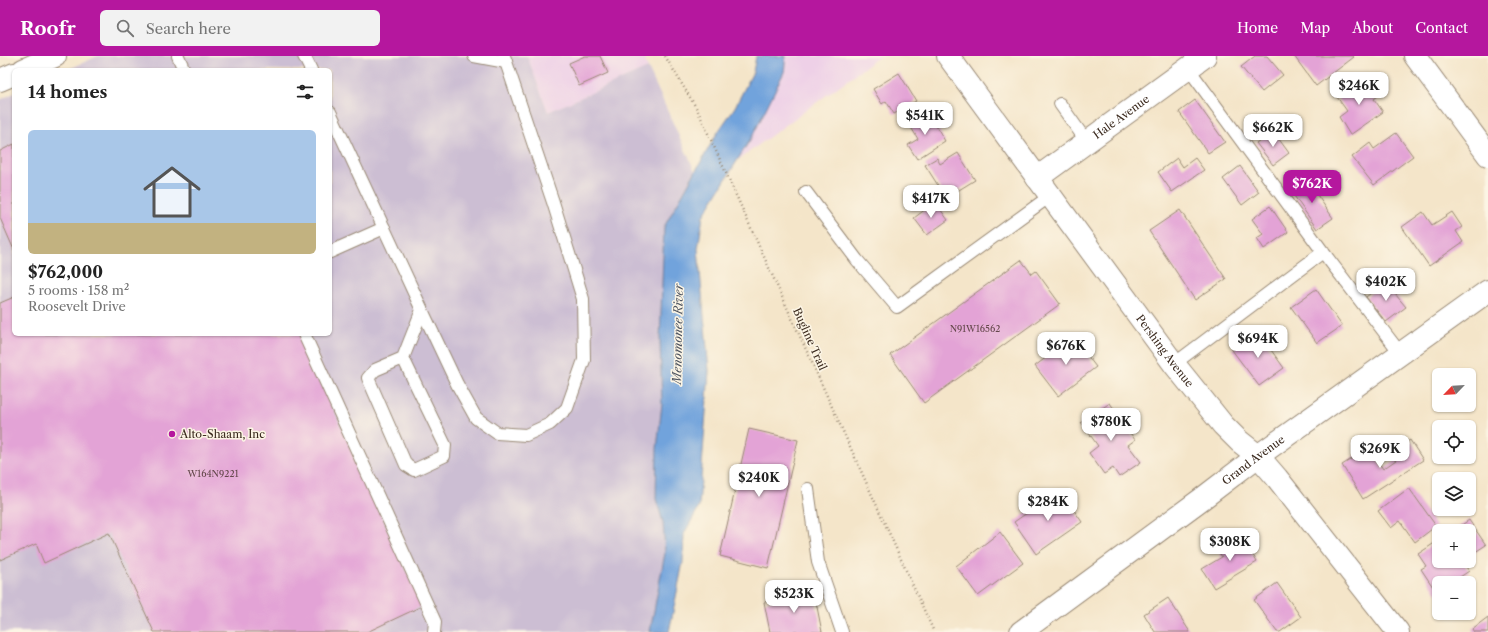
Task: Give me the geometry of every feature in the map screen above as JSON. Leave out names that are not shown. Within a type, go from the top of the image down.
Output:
[{"type":"street","points":[[28,68],[55,56]]},
{"type":"street","name":"Pershing Avenue","points":[[948,56],[1174,364],[1223,425],[1258,456],[1277,478],[1398,632]]},
{"type":"street","points":[[1415,56],[1488,155]]},
{"type":"street","name":"Hale Avenue","points":[[1037,178],[1196,62]]},
{"type":"street","points":[[0,80],[12,75]]},
{"type":"street","name":"Grand Avenue","points":[[1021,632],[1204,498],[1258,456],[1488,291]]},
{"type":"lane","points":[[178,56],[183,68]]},
{"type":"lane","points":[[304,56],[310,68]]},
{"type":"lane","points":[[332,116],[457,384],[476,418],[497,433],[526,435],[550,424],[567,408],[584,360],[583,299],[505,59],[474,56]]},
{"type":"lane","points":[[1196,62],[1323,252],[1401,354]]},
{"type":"lane","points":[[1060,104],[1087,142]]},
{"type":"lane","points":[[806,192],[857,260],[897,307],[1050,196]]},
{"type":"lane","points":[[332,251],[384,228]]},
{"type":"lane","points":[[1174,364],[1323,252]]},
{"type":"lane","points":[[403,358],[445,445],[444,456],[414,470],[406,465],[368,378],[375,370],[403,358],[422,310]]},
{"type":"lane","points":[[305,336],[435,622],[434,632]]},
{"type":"lane","points":[[808,489],[818,562],[842,632]]},
{"type":"path","name":"Bugline Trail","points":[[665,56],[697,109],[934,632]]},
{"type":"shaded area","points":[[98,56],[527,56],[548,112],[648,68],[695,171],[664,227],[660,341],[662,404],[657,449],[656,499],[663,522],[665,553],[650,632],[0,632],[0,100],[12,94],[12,336],[332,336],[332,68],[71,68]]},
{"type":"shaded area","points":[[527,56],[643,56],[648,68],[548,112]]},
{"type":"shaded area","points":[[786,56],[880,56],[738,160],[753,135],[784,72]]},
{"type":"water","name":"Menomonee River","points":[[756,56],[786,56],[784,72],[753,135],[703,216],[698,249],[709,371],[699,507],[684,534],[683,562],[669,632],[650,632],[665,553],[663,522],[656,499],[657,449],[662,404],[660,341],[664,227],[716,135],[735,107],[753,72]]},
{"type":"building","points":[[585,56],[600,56],[608,73],[579,86],[569,63]]},
{"type":"building","points":[[1255,56],[1267,56],[1283,75],[1262,92],[1241,67]]},
{"type":"building","points":[[1294,56],[1353,56],[1354,57],[1316,86]]},
{"type":"building","points":[[899,73],[916,101],[894,114],[886,101],[882,104],[873,89]]},
{"type":"building","points":[[1366,78],[1378,96],[1374,99],[1383,112],[1350,135],[1339,117],[1347,111],[1337,97]]},
{"type":"building","points":[[1195,100],[1225,142],[1208,153],[1179,112]]},
{"type":"building","points":[[928,112],[945,141],[917,159],[908,145],[918,139],[909,124]]},
{"type":"building","points":[[1273,131],[1289,153],[1273,165],[1256,143]]},
{"type":"building","points":[[1396,133],[1413,156],[1374,185],[1352,157],[1370,143],[1374,149]]},
{"type":"building","points":[[12,145],[12,245],[0,218],[0,151]]},
{"type":"building","points":[[958,153],[975,180],[946,198],[925,165],[937,158],[940,164]]},
{"type":"building","points":[[1177,158],[1183,167],[1195,158],[1204,170],[1172,192],[1158,172]]},
{"type":"building","points":[[1240,166],[1259,192],[1242,205],[1223,179]]},
{"type":"building","points":[[1306,179],[1333,218],[1317,229],[1290,190]]},
{"type":"building","points":[[935,202],[948,220],[927,235],[914,218]]},
{"type":"building","points":[[1270,206],[1288,232],[1264,249],[1257,238],[1263,234],[1252,219]]},
{"type":"building","points":[[1180,210],[1226,279],[1195,300],[1149,231]]},
{"type":"building","points":[[1423,212],[1432,225],[1452,212],[1462,227],[1456,231],[1463,242],[1429,266],[1402,227]]},
{"type":"building","points":[[1021,260],[1032,274],[1036,271],[1060,304],[924,403],[890,355]]},
{"type":"building","points":[[1385,282],[1406,307],[1386,322],[1366,297]]},
{"type":"building","points":[[1316,289],[1342,326],[1317,343],[1291,307]]},
{"type":"building","name":"Alto-Shaam, Inc","points":[[12,298],[12,336],[300,336],[422,606],[367,632],[154,632],[109,533],[44,563],[36,544],[0,560],[0,303]]},
{"type":"building","points":[[1258,332],[1284,368],[1259,386],[1232,350]]},
{"type":"building","points":[[1073,337],[1096,367],[1058,396],[1035,366]]},
{"type":"building","points":[[1110,403],[1135,440],[1128,445],[1141,462],[1119,477],[1113,468],[1104,474],[1089,453],[1098,446],[1081,422]]},
{"type":"building","points":[[749,429],[798,440],[768,568],[720,556]]},
{"type":"building","points":[[1410,440],[1423,460],[1363,499],[1342,465],[1369,448],[1383,469],[1396,460],[1391,453]]},
{"type":"building","points":[[1409,488],[1435,524],[1432,524],[1432,529],[1415,542],[1400,521],[1391,528],[1378,511]]},
{"type":"building","points":[[1060,490],[1082,522],[1036,554],[1014,522]]},
{"type":"building","points":[[1469,520],[1472,524],[1463,524]]},
{"type":"building","points":[[1476,530],[1486,545],[1476,551]]},
{"type":"building","points":[[1000,532],[1023,563],[978,596],[956,566]]},
{"type":"building","points":[[1242,536],[1257,562],[1214,588],[1202,569],[1222,557],[1218,551]]},
{"type":"building","points":[[1432,545],[1432,568],[1467,568],[1469,571],[1462,576],[1432,576],[1432,586],[1421,569],[1426,566],[1418,554]]},
{"type":"building","points":[[1277,583],[1301,617],[1280,632],[1277,632],[1254,600]]},
{"type":"building","points":[[814,592],[822,632],[770,632],[764,602]]},
{"type":"building","points":[[1168,598],[1190,632],[1155,632],[1144,614]]},
{"type":"building","points":[[1488,617],[1488,632],[1474,632],[1472,629]]},
{"type":"place","name":"Alto-Shaam, Inc","points":[[172,434]]}]
